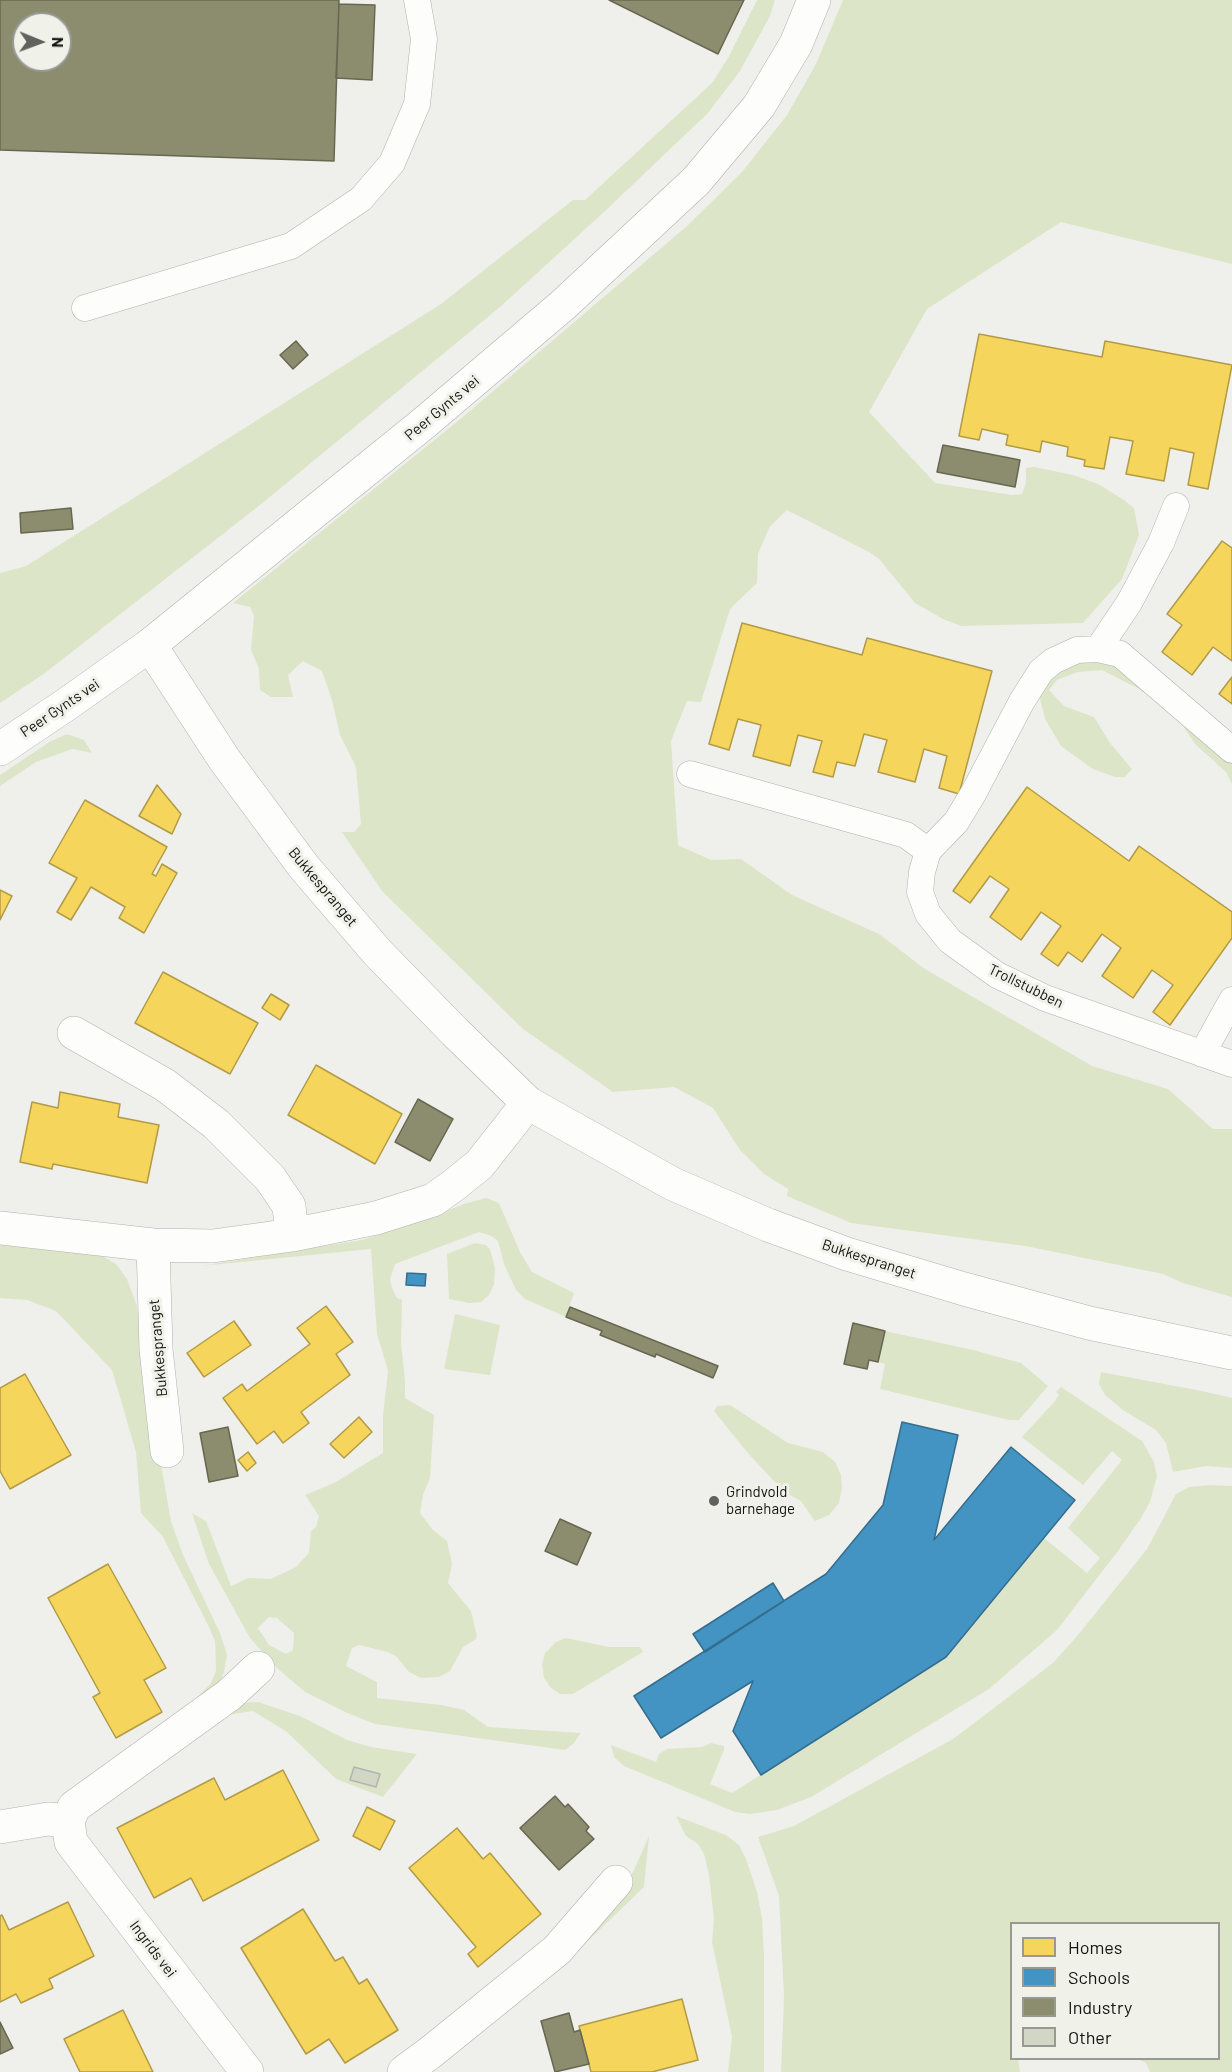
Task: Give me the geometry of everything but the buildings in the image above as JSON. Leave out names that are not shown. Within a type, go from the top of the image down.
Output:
[{"type":"street","name":"Peer Gynts vei","points":[[0,749],[150,645],[424,423],[563,305],[696,181],[759,106],[796,44],[814,0]]},
{"type":"street","name":"Bukkespranget","points":[[150,645],[224,759],[304,867],[378,952],[528,1103],[673,1184],[768,1225],[847,1254],[1089,1323],[1232,1353]]},
{"type":"street","points":[[74,1033],[165,1085],[216,1124],[270,1178],[289,1206],[292,1235]]},
{"type":"street","points":[[0,1228],[153,1245],[213,1246],[292,1235],[376,1218],[433,1200],[479,1165],[528,1103]]},
{"type":"street","name":"Bukkespranget","points":[[153,1245],[156,1349],[167,1451]]},
{"type":"street","points":[[0,1827],[48,1819],[68,1821],[74,1807],[229,1695],[258,1668]]},
{"type":"street","name":"Ingrids vei","points":[[68,1821],[71,1842],[247,2072]]},
{"type":"street","points":[[404,2072],[557,1950],[616,1882]]},
{"type":"lane","points":[[85,308],[291,246],[361,199],[392,163],[417,104],[424,39],[417,0]]},
{"type":"lane","points":[[1098,649],[1129,603],[1161,543],[1176,506]]},
{"type":"lane","points":[[690,774],[906,835],[928,851],[956,822],[1022,701],[1041,671],[1053,661],[1077,650],[1098,649],[1120,654],[1232,750]]},
{"type":"lane","name":"Trollstubben","points":[[928,851],[922,872],[921,892],[928,914],[950,941],[997,975],[1045,998],[1232,1064]]},
{"type":"lane","points":[[1202,1053],[1232,1000]]},
{"type":"green space","points":[[757,0],[775,0],[770,16],[740,71],[708,113],[604,212],[500,307],[260,505],[45,673],[0,703],[0,573],[26,566],[441,304],[573,200],[585,200],[712,83],[728,58]]},
{"type":"green space","points":[[843,0],[1232,0],[1232,264],[1061,222],[927,309],[869,412],[935,483],[1012,495],[1022,494],[1026,482],[1026,468],[1034,467],[1073,475],[1098,484],[1124,500],[1134,508],[1139,535],[1122,579],[1083,623],[961,626],[915,603],[879,559],[869,552],[787,510],[769,528],[758,554],[757,583],[730,609],[701,702],[687,701],[671,741],[678,845],[711,860],[741,859],[792,895],[879,934],[925,969],[1092,1066],[1168,1089],[1213,1129],[1232,1129],[1232,1297],[1183,1283],[1163,1274],[1025,1246],[851,1223],[787,1196],[788,1189],[764,1174],[740,1150],[713,1108],[674,1087],[613,1092],[523,1029],[382,891],[342,832],[354,832],[361,824],[356,767],[340,735],[322,671],[303,661],[288,675],[293,697],[271,697],[260,690],[259,669],[251,650],[254,616],[250,607],[233,603],[464,416],[687,226],[742,172],[787,115],[816,64]]},
{"type":"green space","points":[[1086,661],[1113,665],[1132,675],[1232,763],[1232,784],[1226,772],[1195,744],[1180,721],[1162,704],[1102,670],[1078,672],[1057,680],[1049,690],[1064,706],[1094,717],[1110,743],[1132,769],[1125,777],[1115,777],[1093,769],[1061,746],[1045,719],[1039,695],[1058,670]]},
{"type":"green space","points":[[67,734],[84,740],[92,753],[72,749],[36,762],[0,786],[0,775],[51,741]]},
{"type":"green space","points":[[486,1198],[499,1203],[520,1252],[532,1272],[574,1293],[566,1317],[525,1299],[516,1290],[504,1264],[498,1241],[479,1232],[395,1264],[390,1279],[397,1298],[402,1300],[401,1343],[405,1398],[434,1415],[430,1478],[423,1495],[420,1513],[432,1529],[447,1541],[452,1564],[448,1583],[471,1611],[477,1636],[463,1647],[450,1671],[439,1677],[421,1678],[409,1672],[396,1656],[359,1645],[352,1648],[346,1666],[377,1682],[377,1698],[441,1705],[464,1710],[488,1727],[581,1733],[565,1750],[375,1724],[305,1692],[278,1669],[250,1638],[209,1564],[192,1513],[206,1521],[231,1586],[248,1578],[271,1579],[296,1567],[309,1553],[311,1531],[316,1527],[319,1516],[305,1495],[334,1483],[383,1453],[383,1415],[388,1371],[377,1334],[371,1249],[201,1266],[362,1240],[413,1224]],"holes":[[[269,1617],[277,1618],[294,1633],[293,1650],[286,1654],[269,1645],[258,1628]]]},
{"type":"green space","points":[[0,1240],[99,1254],[116,1264],[127,1279],[137,1306],[146,1379],[171,1521],[183,1555],[220,1633],[227,1655],[218,1687],[189,1706],[211,1683],[216,1671],[215,1641],[163,1537],[141,1513],[136,1452],[112,1370],[56,1311],[27,1300],[0,1298]]},
{"type":"green space","points":[[475,1243],[486,1245],[490,1249],[495,1268],[494,1285],[489,1295],[481,1302],[469,1303],[449,1299],[447,1254]]},
{"type":"green space","points":[[455,1314],[500,1325],[490,1375],[444,1369]]},
{"type":"green space","points":[[885,1331],[1021,1363],[1048,1386],[1019,1420],[1009,1420],[880,1389],[885,1364],[878,1362]]},
{"type":"green space","points":[[1101,1372],[1232,1398],[1232,1468],[1206,1466],[1173,1472],[1166,1443],[1156,1430],[1123,1410],[1105,1395],[1099,1384]]},
{"type":"green space","points":[[1061,1387],[1142,1441],[1154,1462],[1157,1476],[1150,1502],[1141,1518],[1057,1630],[989,1689],[811,1797],[777,1810],[750,1814],[735,1812],[624,1766],[614,1757],[611,1745],[656,1762],[659,1754],[667,1749],[702,1747],[711,1743],[724,1746],[710,1784],[732,1793],[946,1657],[1044,1538],[1087,1573],[1100,1558],[1068,1528],[1122,1460],[1112,1451],[1083,1485],[1022,1437],[1055,1401],[1059,1395],[1056,1392]]},
{"type":"green space","points":[[730,1405],[788,1443],[823,1452],[835,1462],[841,1475],[842,1487],[839,1503],[829,1515],[815,1521],[801,1501],[784,1492],[746,1451],[714,1411],[717,1406]]},
{"type":"green space","points":[[1232,1486],[1232,2072],[1150,2072],[1146,2063],[1139,2060],[1220,2060],[1220,1922],[1010,1922],[1010,2060],[1018,2060],[1020,2072],[781,2072],[784,1997],[779,1896],[758,1837],[794,1826],[953,1739],[1053,1663],[1147,1549],[1176,1494],[1189,1487]]},
{"type":"green space","points":[[566,1638],[609,1647],[640,1647],[643,1652],[573,1694],[560,1694],[551,1688],[544,1678],[542,1664],[545,1653],[556,1642]]},
{"type":"green space","points":[[258,1702],[300,1716],[347,1740],[371,1747],[417,1754],[383,1797],[336,1779],[287,1732],[253,1711],[226,1715],[237,1703]],"holes":[[[354,1767],[380,1775],[376,1787],[351,1780]]]},
{"type":"green space","points":[[676,1816],[726,1835],[739,1845],[746,1859],[757,1892],[762,1918],[764,2072],[728,2072],[732,2037],[712,1942],[714,1919],[709,1875],[704,1854],[698,1844],[686,1836]]},
{"type":"green space","points":[[649,1836],[644,1887],[567,1961],[620,1894]]},
{"type":"place","name":"Grindvold barnehage","points":[[714,1501]]}]
